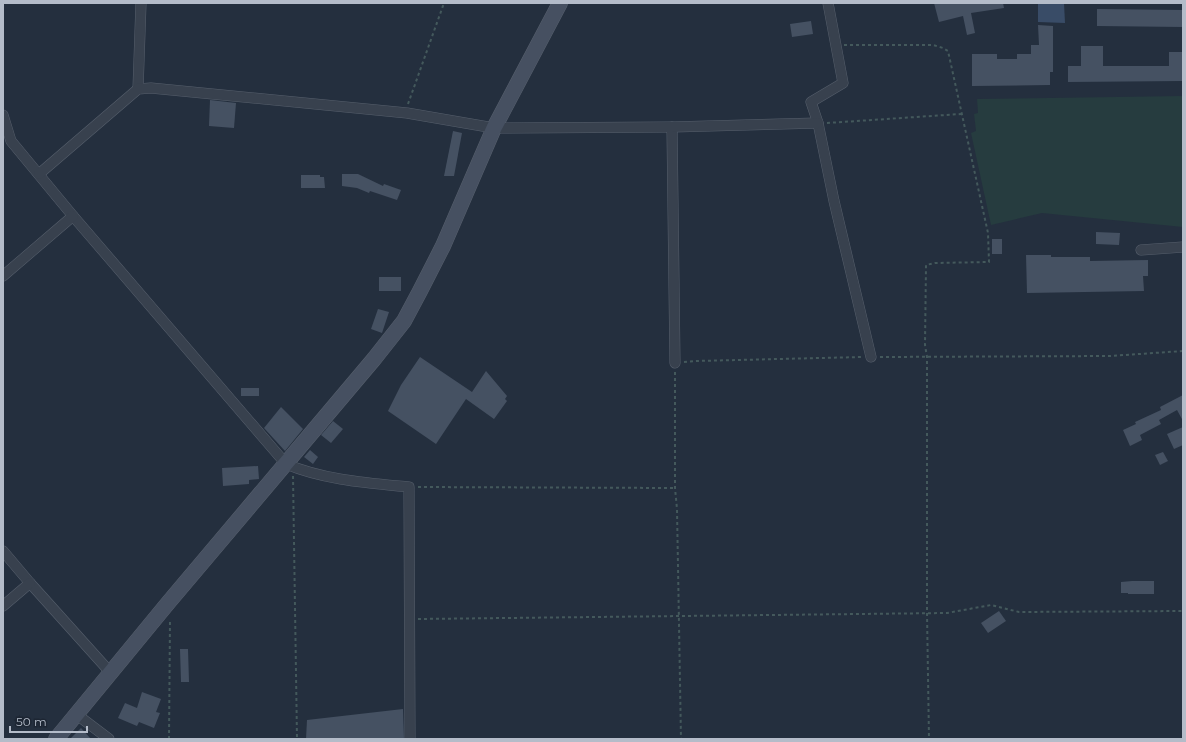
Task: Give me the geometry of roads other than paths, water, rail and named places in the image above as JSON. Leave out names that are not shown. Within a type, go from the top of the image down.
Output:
[{"type":"street","points":[[138,89],[141,3]]},
{"type":"street","points":[[56,739],[168,602],[289,466],[404,321],[443,246],[494,128],[560,3]]},
{"type":"street","points":[[828,3],[843,83],[811,102],[818,123],[834,201],[871,357]]},
{"type":"street","points":[[39,174],[138,89],[174,91],[407,113],[494,128],[672,127],[818,123]]},
{"type":"street","points":[[3,115],[11,141],[73,216],[289,466],[303,472],[364,483],[409,487],[410,739]]},
{"type":"street","points":[[672,127],[675,363]]},
{"type":"street","points":[[3,276],[73,216]]},
{"type":"street","points":[[1140,250],[1183,247]]},
{"type":"street","points":[[3,551],[110,672]]},
{"type":"street","points":[[3,606],[30,583]]},
{"type":"street","points":[[76,714],[109,739]]},
{"type":"water","points":[[1038,3],[1064,3],[1065,23],[1038,22]]}]
